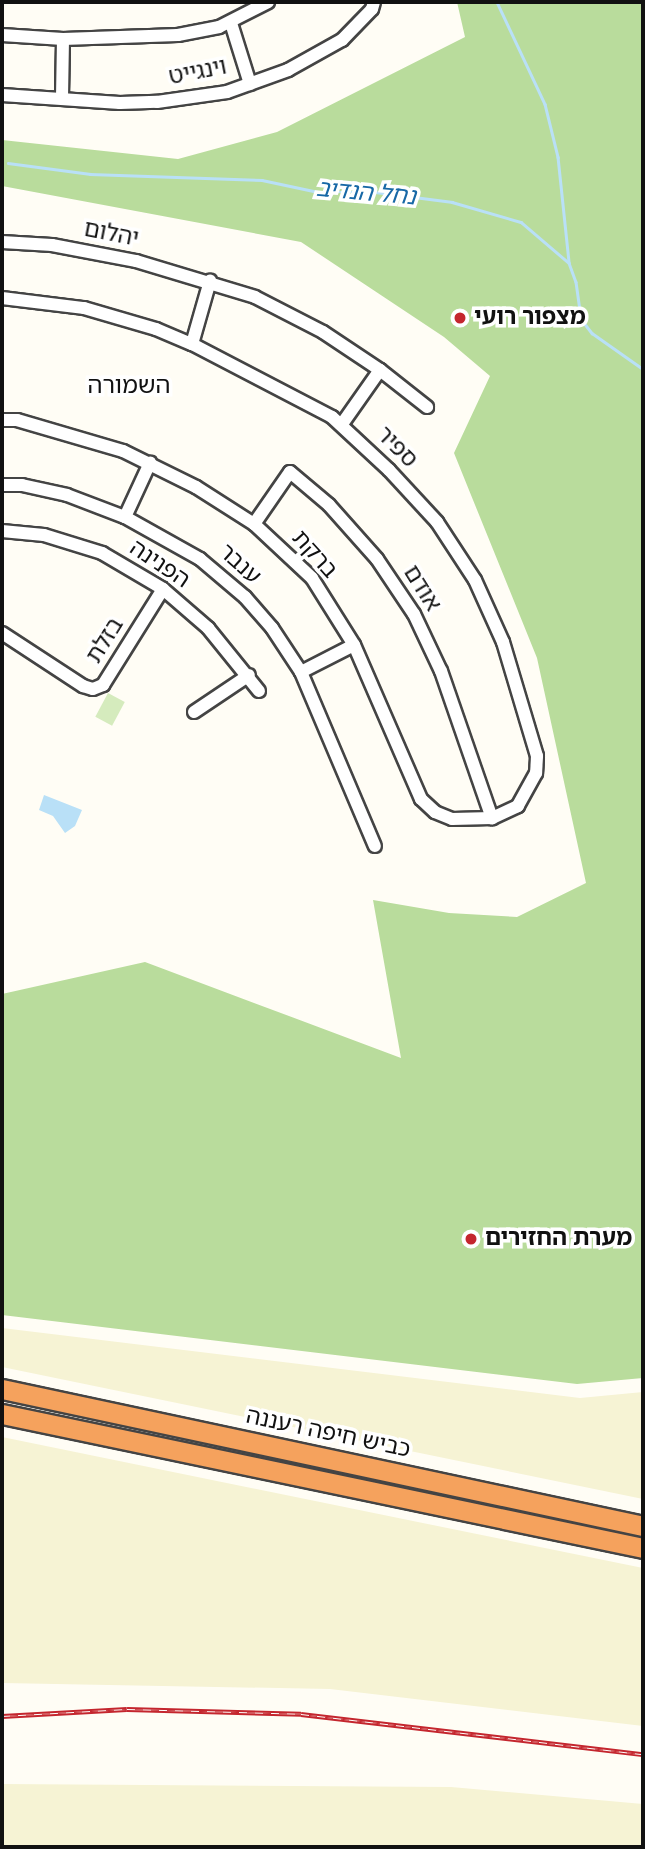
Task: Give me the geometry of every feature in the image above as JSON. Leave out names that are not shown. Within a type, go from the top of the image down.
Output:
[{"type":"highway","name":"כביש חיפה רעננה","points":[[2,1389],[643,1526]]},
{"type":"highway","name":"כביש חיפה רעננה","points":[[2,1413],[643,1548]]},
{"type":"street","points":[[2,35],[64,39],[178,36],[231,23],[268,2]]},
{"type":"street","name":"וינגייט","points":[[2,95],[120,103],[157,102],[227,92],[288,69],[342,40],[372,9],[374,2]]},
{"type":"street","points":[[231,23],[250,84]]},
{"type":"street","points":[[62,97],[64,39]]},
{"type":"street","name":"יהלום","points":[[2,242],[52,245],[100,254],[211,281],[255,297],[323,332],[380,370],[427,407]]},
{"type":"street","points":[[192,344],[211,281]]},
{"type":"street","name":"ספיר","points":[[2,298],[84,308],[156,329],[192,344],[342,424],[437,522],[475,580],[503,642],[537,756],[536,773],[518,806],[492,818]]},
{"type":"street","points":[[342,424],[380,370]]},
{"type":"street","name":"ברקת","points":[[2,420],[17,420],[122,451],[150,463],[254,524],[312,578],[354,645],[421,799],[435,812],[452,820],[492,818]]},
{"type":"street","points":[[125,517],[150,463]]},
{"type":"street","name":"אודם","points":[[254,524],[290,472],[329,505],[377,559],[414,614],[441,671],[492,818]]},
{"type":"street","name":"ענבר","points":[[2,485],[22,485],[67,495],[125,517],[200,559],[245,597],[272,628],[301,672],[375,846]]},
{"type":"street","name":"הפנינה","points":[[2,531],[44,536],[102,553],[163,589],[208,628],[249,675],[259,691]]},
{"type":"street","name":"בזלת","points":[[2,633],[83,686],[93,689],[103,685],[163,589]]},
{"type":"street","points":[[301,672],[354,645]]},
{"type":"street","points":[[194,712],[249,675]]},
{"type":"shaded area","points":[[2,1328],[580,1398],[643,1392],[643,1499],[2,1367]]},
{"type":"shaded area","points":[[2,1437],[643,1568],[643,1726],[330,1689],[2,1683]]},
{"type":"shaded area","points":[[2,1784],[451,1787],[643,1804],[643,1847],[2,1847]]},
{"type":"green space","points":[[457,2],[643,2],[643,1378],[577,1384],[2,1315],[2,994],[145,962],[401,1058],[373,900],[449,913],[517,917],[586,883],[537,658],[454,453],[490,376],[444,337],[301,242],[2,186],[2,140],[178,159],[277,132],[465,37]]},
{"type":"green space","points":[[108,693],[125,702],[112,726],[95,717]]},
{"type":"water","points":[[44,795],[82,810],[75,826],[65,833],[53,816],[39,810]]},
{"type":"waterway","points":[[497,2],[545,104],[558,157],[569,262]]},
{"type":"waterway","name":"נחל הנדיב","points":[[8,163],[90,174],[262,180],[318,192],[375,192],[452,202],[521,222],[569,263],[576,282],[581,319],[592,333],[643,369]]},
{"type":"railway","points":[[2,1716],[127,1709],[301,1714],[643,1754]]},
{"type":"place","name":"מצפור רועי","points":[[460,318]]},
{"type":"place","name":"מערת החזירים","points":[[471,1239]]},
{"type":"district","name":"השמורה","points":[[129,387]]}]
